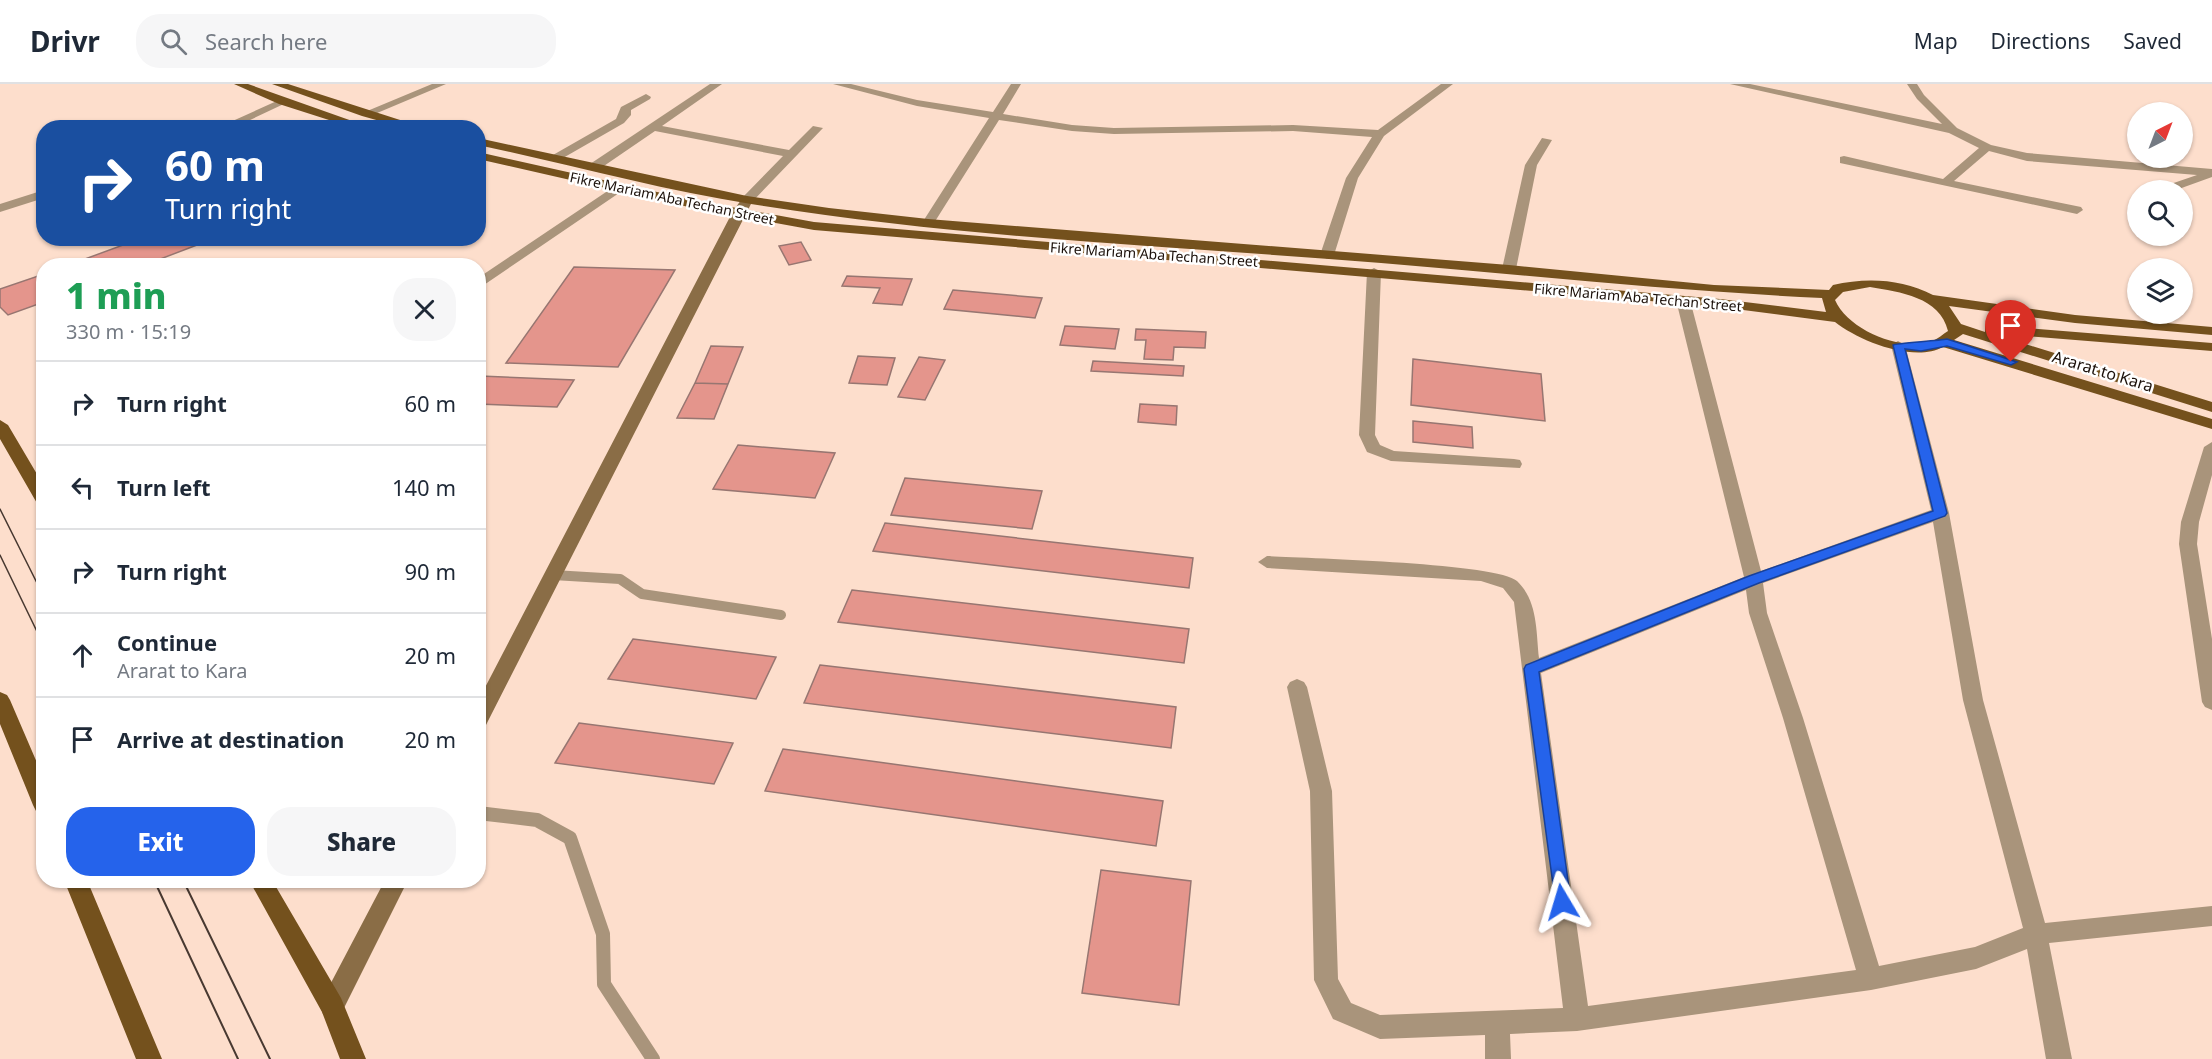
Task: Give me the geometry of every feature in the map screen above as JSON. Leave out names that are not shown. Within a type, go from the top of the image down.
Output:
[{"type":"main road","points":[[239,84],[337,120]]},
{"type":"main road","points":[[277,84],[389,120]]},
{"type":"main road","name":"Fikre Mariam Aba Techan Street","points":[[486,143],[594,167],[814,226],[1374,272],[1683,300],[1836,318]]},
{"type":"main road","name":"Fikre Mariam Aba Techan Street","points":[[486,157],[618,188],[743,206],[1509,269],[1732,291],[1830,294]]},
{"type":"main road","points":[[1928,298],[1943,308],[1956,326],[1956,333],[1947,343],[1921,347],[1898,345],[1864,336],[1836,318],[1827,301],[1830,294],[1838,287],[1870,283],[1909,291],[1928,298],[2075,319],[2212,331]]},
{"type":"main road","points":[[1956,326],[2212,347]]},
{"type":"main road","name":"Ararat to Kara","points":[[1956,326],[2212,407]]},
{"type":"main road","name":"Ararat to Kara","points":[[1947,343],[2212,424]]},
{"type":"main road","points":[[0,425],[36,487]]},
{"type":"main road","points":[[0,700],[36,786]]},
{"type":"main road","points":[[78,888],[149,1059]]},
{"type":"main road","points":[[265,888],[332,1006],[353,1059]]},
{"type":"street","points":[[366,114],[441,84]]},
{"type":"street","points":[[594,167],[717,84]]},
{"type":"street","points":[[838,84],[916,103],[1072,128],[1114,131],[1293,128],[1380,134]]},
{"type":"street","points":[[928,223],[1016,84]]},
{"type":"street","points":[[1327,255],[1352,178],[1380,134],[1449,84]]},
{"type":"street","points":[[1735,84],[1953,130],[1987,147],[2028,157],[2212,174]]},
{"type":"street","points":[[1912,84],[1917,96],[1945,119],[1953,130]]},
{"type":"street","points":[[552,159],[620,121],[625,109],[646,97]]},
{"type":"street","points":[[241,120],[283,102]]},
{"type":"street","points":[[651,127],[708,140],[794,154]]},
{"type":"street","points":[[486,706],[743,206],[817,128]]},
{"type":"street","points":[[1509,269],[1531,165],[1546,140]]},
{"type":"street","points":[[1945,183],[1987,147]]},
{"type":"street","points":[[1844,160],[2078,210]]},
{"type":"street","points":[[2193,181],[2212,174]]},
{"type":"street","points":[[486,279],[618,188]]},
{"type":"street","points":[[0,208],[36,197]]},
{"type":"street","points":[[1374,272],[1367,435],[1372,448],[1390,456],[1514,464]]},
{"type":"street","points":[[1683,300],[1754,580],[1758,613],[1793,718],[1871,979]]},
{"type":"street","points":[[1898,345],[1940,513],[1973,700],[2036,934],[2060,1059]]},
{"type":"street","points":[[2212,447],[2190,522],[2188,544],[2212,702]]},
{"type":"street","points":[[1531,669],[1754,580],[1940,513]]},
{"type":"street","points":[[1267,562],[1481,575],[1509,583],[1523,600],[1577,1019]]},
{"type":"street","points":[[1297,687],[1322,791],[1326,980],[1342,1011],[1380,1027],[1577,1019],[1871,979],[1976,958],[2036,934],[2211,918]]},
{"type":"street","points":[[332,1006],[393,888]]},
{"type":"street","points":[[1497,1023],[1498,1059]]},
{"type":"lane","points":[[554,575],[620,579],[642,594],[781,615]]},
{"type":"lane","points":[[486,814],[537,820],[570,838],[603,934],[604,984],[653,1059]]},
{"type":"building","points":[[801,242],[811,260],[789,265],[779,246]]},
{"type":"building","points":[[120,246],[194,246],[163,258],[88,258]]},
{"type":"building","points":[[574,267],[675,270],[618,367],[506,363]]},
{"type":"building","points":[[847,276],[912,279],[902,305],[873,303],[880,288],[842,286]]},
{"type":"building","points":[[36,277],[36,305],[8,315],[0,307],[0,289]]},
{"type":"building","points":[[953,290],[1042,298],[1035,318],[944,309]]},
{"type":"building","points":[[1065,326],[1119,329],[1115,349],[1060,345]]},
{"type":"building","points":[[1136,329],[1206,332],[1205,348],[1174,347],[1173,360],[1144,359],[1146,340],[1135,340]]},
{"type":"building","points":[[711,346],[743,347],[728,384],[695,383]]},
{"type":"building","points":[[858,356],[895,358],[887,385],[849,383]]},
{"type":"building","points":[[919,357],[945,360],[925,400],[898,397]]},
{"type":"building","points":[[1413,359],[1541,374],[1545,421],[1411,405]]},
{"type":"building","points":[[1093,361],[1184,366],[1183,376],[1091,371]]},
{"type":"building","points":[[486,376],[574,380],[557,407],[486,404]]},
{"type":"building","points":[[695,383],[728,384],[714,419],[677,418]]},
{"type":"building","points":[[1140,404],[1177,406],[1176,425],[1138,422]]},
{"type":"building","points":[[1413,421],[1472,427],[1473,448],[1413,442]]},
{"type":"building","points":[[738,445],[835,453],[815,498],[713,489]]},
{"type":"building","points":[[905,478],[1042,491],[1032,529],[891,515]]},
{"type":"building","points":[[885,523],[1193,558],[1189,588],[873,551]]},
{"type":"building","points":[[852,590],[1189,629],[1184,663],[838,622]]},
{"type":"building","points":[[633,639],[776,657],[756,699],[608,679]]},
{"type":"building","points":[[820,665],[1176,707],[1171,748],[804,703]]},
{"type":"building","points":[[579,723],[733,743],[714,784],[555,763]]},
{"type":"building","points":[[783,749],[1163,801],[1156,846],[765,791]]},
{"type":"building","points":[[1101,870],[1191,881],[1179,1005],[1082,993]]},
{"type":"tram line","points":[[0,509],[36,581]]},
{"type":"tram line","points":[[0,555],[36,629]]},
{"type":"tram line","points":[[158,888],[238,1059]]},
{"type":"tram line","points":[[187,888],[270,1059]]},
{"type":"route","points":[[1562,902],[1531,669],[1754,580],[1940,513],[1898,345],[1921,347],[1947,343],[2011,362]]}]
